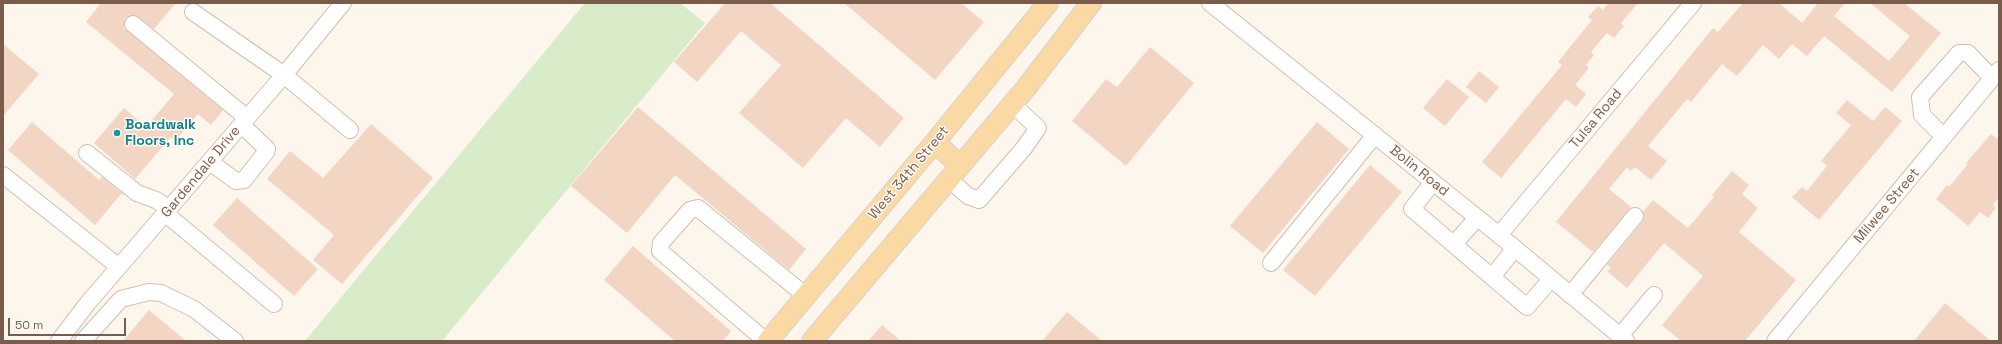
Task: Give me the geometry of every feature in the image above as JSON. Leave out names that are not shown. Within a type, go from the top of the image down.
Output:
[{"type":"main road","name":"West 34th Street","points":[[767,341],[935,142],[1048,3]]},
{"type":"main road","points":[[812,341],[1012,104],[1092,3]]},
{"type":"main road","points":[[935,142],[954,172]]},
{"type":"street","name":"Gardendale Drive","points":[[59,341],[87,304],[284,75],[343,3]]},
{"type":"street","name":"Bolin Road","points":[[1210,3],[1515,248],[1623,339]]},
{"type":"street","name":"Tulsa Road","points":[[1499,235],[1693,3]]},
{"type":"street","points":[[193,12],[284,75],[350,130]]},
{"type":"street","points":[[133,24],[244,122],[267,149],[244,180],[236,181],[210,162]]},
{"type":"street","points":[[1944,136],[1922,115],[1920,97],[1958,53],[1968,53],[1996,74]]},
{"type":"street","name":"Milwee Street","points":[[1775,341],[1996,74]]},
{"type":"street","points":[[954,172],[968,196],[979,200],[1024,148],[1038,128],[1012,104]]},
{"type":"street","points":[[1271,264],[1375,136]]},
{"type":"street","points":[[87,153],[137,194],[156,200],[274,304]]},
{"type":"street","points":[[3,175],[119,268]]},
{"type":"street","points":[[1433,182],[1412,209],[1527,307],[1551,278]]},
{"type":"street","points":[[767,341],[660,251],[661,243],[690,210],[698,208],[806,296]]},
{"type":"street","points":[[1570,295],[1635,216]]},
{"type":"street","points":[[1454,244],[1477,218]]},
{"type":"street","points":[[1492,277],[1515,248]]},
{"type":"street","points":[[83,341],[121,300],[149,292],[161,293],[194,309],[235,341]]},
{"type":"street","points":[[1623,339],[1654,295]]},
{"type":"street","points":[[87,304],[104,317]]},
{"type":"green space","points":[[585,3],[680,3],[705,23],[442,341],[305,341]]},
{"type":"building","points":[[101,3],[176,3],[154,29],[134,15],[125,18],[124,28],[223,110],[211,125],[198,114],[175,141],[171,137],[135,179],[94,143],[124,108],[146,127],[174,94],[86,22]]},
{"type":"building","points":[[725,3],[770,3],[904,118],[880,147],[846,118],[803,168],[739,113],[781,65],[741,31],[697,82],[674,62]]},
{"type":"building","points":[[844,3],[961,3],[984,22],[935,80]]},
{"type":"building","points":[[1608,3],[1638,3],[1621,23],[1624,26],[1614,38],[1607,33],[1591,52],[1594,55],[1586,65],[1589,68],[1575,85],[1586,94],[1576,107],[1566,99],[1501,178],[1482,162],[1562,65],[1558,62],[1592,20],[1588,17],[1598,6],[1603,10]]},
{"type":"building","points":[[1743,3],[1779,3],[1802,23],[1818,3],[1845,3],[1834,16],[1889,61],[1910,36],[1870,3],[1904,3],[1941,33],[1892,92],[1824,36],[1807,56],[1792,44],[1779,59],[1763,45],[1737,76],[1722,64],[1691,102],[1687,99],[1648,146],[1667,161],[1651,180],[1635,167],[1631,171],[1627,167],[1609,189],[1631,207],[1593,252],[1556,222],[1713,28],[1718,32]]},
{"type":"building","points":[[3,44],[39,74],[3,116]]},
{"type":"building","points":[[1150,47],[1194,83],[1126,166],[1072,121],[1106,79],[1117,87]]},
{"type":"building","points":[[1479,71],[1499,87],[1486,103],[1466,87]]},
{"type":"building","points":[[1447,79],[1469,97],[1445,126],[1423,108]]},
{"type":"building","points":[[1847,100],[1873,121],[1885,107],[1902,121],[1819,220],[1792,197],[1802,187],[1807,191],[1827,166],[1821,161],[1851,125],[1836,113]]},
{"type":"building","points":[[638,107],[806,249],[789,270],[675,175],[627,233],[571,186]]},
{"type":"building","points":[[32,122],[99,180],[102,177],[122,193],[95,225],[8,150]]},
{"type":"building","points":[[1317,122],[1349,149],[1263,253],[1230,226]]},
{"type":"building","points":[[371,124],[433,178],[342,284],[313,260],[334,235],[267,179],[290,151],[323,178]]},
{"type":"building","points":[[1991,134],[1999,140],[1999,198],[1993,205],[1996,208],[1988,218],[1980,212],[1968,226],[1936,199],[1947,185],[1949,187],[1968,164],[1966,163]]},
{"type":"building","points":[[1370,165],[1402,192],[1315,296],[1283,270]]},
{"type":"building","points":[[1732,171],[1749,185],[1742,194],[1758,208],[1739,232],[1796,280],[1745,341],[1681,341],[1662,325],[1703,276],[1664,243],[1627,288],[1607,271],[1611,268],[1607,265],[1642,222],[1644,217],[1643,212],[1653,200],[1688,228],[1714,197],[1712,195]]},
{"type":"building","points":[[237,198],[318,269],[294,296],[213,225]]},
{"type":"building","points":[[633,246],[731,331],[723,341],[675,341],[604,280]]},
{"type":"building","points":[[1945,303],[1991,341],[1914,341]]},
{"type":"building","points":[[149,310],[186,341],[123,341]]},
{"type":"building","points":[[1067,312],[1102,341],[1042,341]]},
{"type":"building","points":[[882,325],[901,341],[868,341]]},
{"type":"place","name":"Boardwalk Floors, Inc","points":[[117,133]]}]
